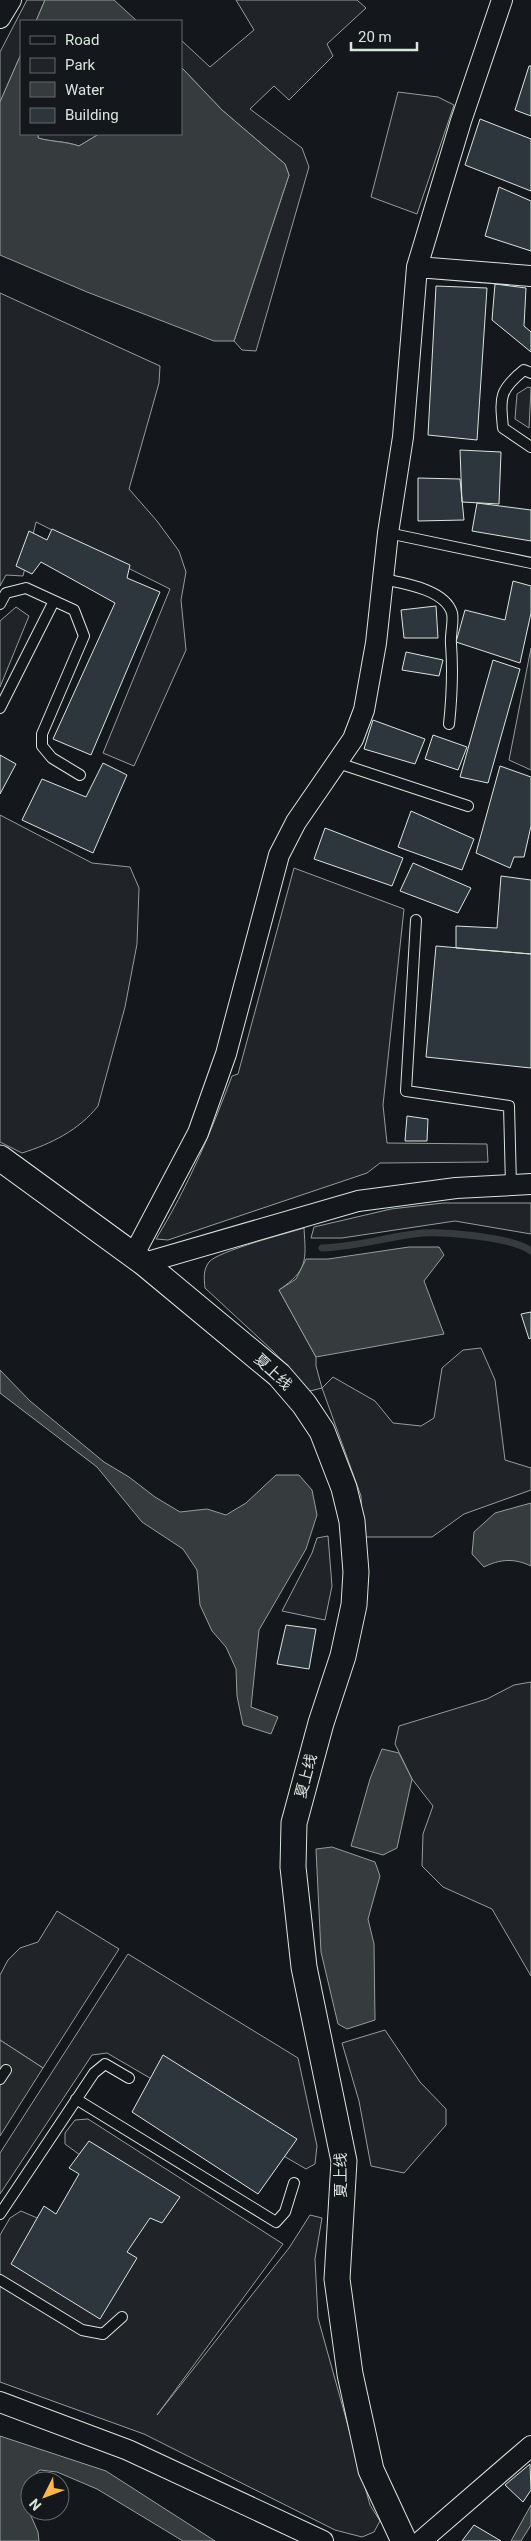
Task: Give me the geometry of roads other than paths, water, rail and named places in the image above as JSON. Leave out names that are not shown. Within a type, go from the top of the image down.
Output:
[{"type":"street","points":[[0,18],[11,0]]},
{"type":"street","points":[[138,1260],[198,1132],[226,1054],[279,855],[296,822],[353,739],[364,710],[376,643],[388,533],[403,436],[417,267],[461,121],[502,0]]},
{"type":"street","points":[[417,267],[531,276]]},
{"type":"street","name":"夏上线","points":[[0,1158],[138,1260],[279,1375],[304,1404],[322,1431],[344,1488],[352,1520],[356,1572],[354,1605],[343,1656],[294,1823],[292,1867],[304,1967],[344,2161],[337,2279],[350,2374],[371,2470],[404,2541]]},
{"type":"street","points":[[138,1260],[358,1201],[456,1188],[531,1184]]},
{"type":"street","points":[[0,2402],[128,2450],[323,2541]]},
{"type":"street","points":[[421,2541],[531,2446]]},
{"type":"lane","points":[[531,373],[524,370],[506,385],[501,406],[503,428],[531,448]]},
{"type":"lane","points":[[388,533],[531,563]]},
{"type":"lane","points":[[382,579],[432,592],[446,604],[452,613],[450,638],[454,678],[449,724]]},
{"type":"lane","points":[[0,604],[6,593],[26,588],[74,610],[84,636],[42,734],[42,746],[52,758],[80,775]]},
{"type":"lane","points":[[0,708],[54,601]]},
{"type":"lane","points":[[338,763],[468,806]]},
{"type":"lane","points":[[416,920],[406,1091],[509,1106],[511,1185]]},
{"type":"lane","points":[[0,2214],[94,2073],[105,2064],[129,2078]]},
{"type":"lane","points":[[0,2080],[6,2070]]},
{"type":"lane","points":[[76,2099],[276,2222],[285,2212],[294,2183]]},
{"type":"lane","points":[[0,2280],[82,2330],[103,2334],[122,2317]]},
{"type":"water","points":[[45,0],[114,0],[136,20],[36,20]]},
{"type":"water","points":[[20,56],[20,135],[38,135],[38,138],[79,146],[97,135],[182,135],[182,68],[222,110],[285,164],[289,175],[234,341],[214,341],[87,292],[0,255],[0,102]]},
{"type":"water","points":[[409,1247],[439,1247],[444,1255],[424,1281],[444,1334],[316,1357],[279,1290],[296,1279],[306,1259],[328,1259]]},
{"type":"water","points":[[0,1370],[30,1401],[104,1462],[180,1512],[207,1509],[226,1515],[246,1503],[276,1475],[299,1475],[312,1490],[317,1515],[306,1549],[259,1630],[251,1707],[278,1717],[271,1734],[243,1725],[237,1696],[236,1669],[226,1647],[212,1631],[200,1605],[197,1570],[183,1549],[142,1522],[97,1467],[0,1393]]},
{"type":"water","points":[[531,1503],[531,1566],[507,1560],[484,1567],[472,1554],[474,1532],[495,1513]]},
{"type":"water","points":[[382,1749],[399,1753],[412,1779],[397,1848],[383,1855],[351,1846],[370,1779]]},
{"type":"water","points":[[332,1847],[375,1862],[380,1876],[368,1919],[374,1944],[375,2020],[347,2029],[338,2024],[321,1952],[316,1849]]},
{"type":"water","points":[[0,2436],[106,2471],[215,2541],[183,2541],[97,2489],[70,2478],[70,2471],[40,2470],[20,2471],[20,2521],[33,2521],[38,2532],[39,2541],[0,2541]]},
{"type":"water","points":[[531,2505],[531,2525],[521,2541],[511,2541]]},
{"type":"waterway","points":[[322,1248],[346,1246],[414,1234],[439,1233],[492,1238],[522,1246],[531,1251]]}]
